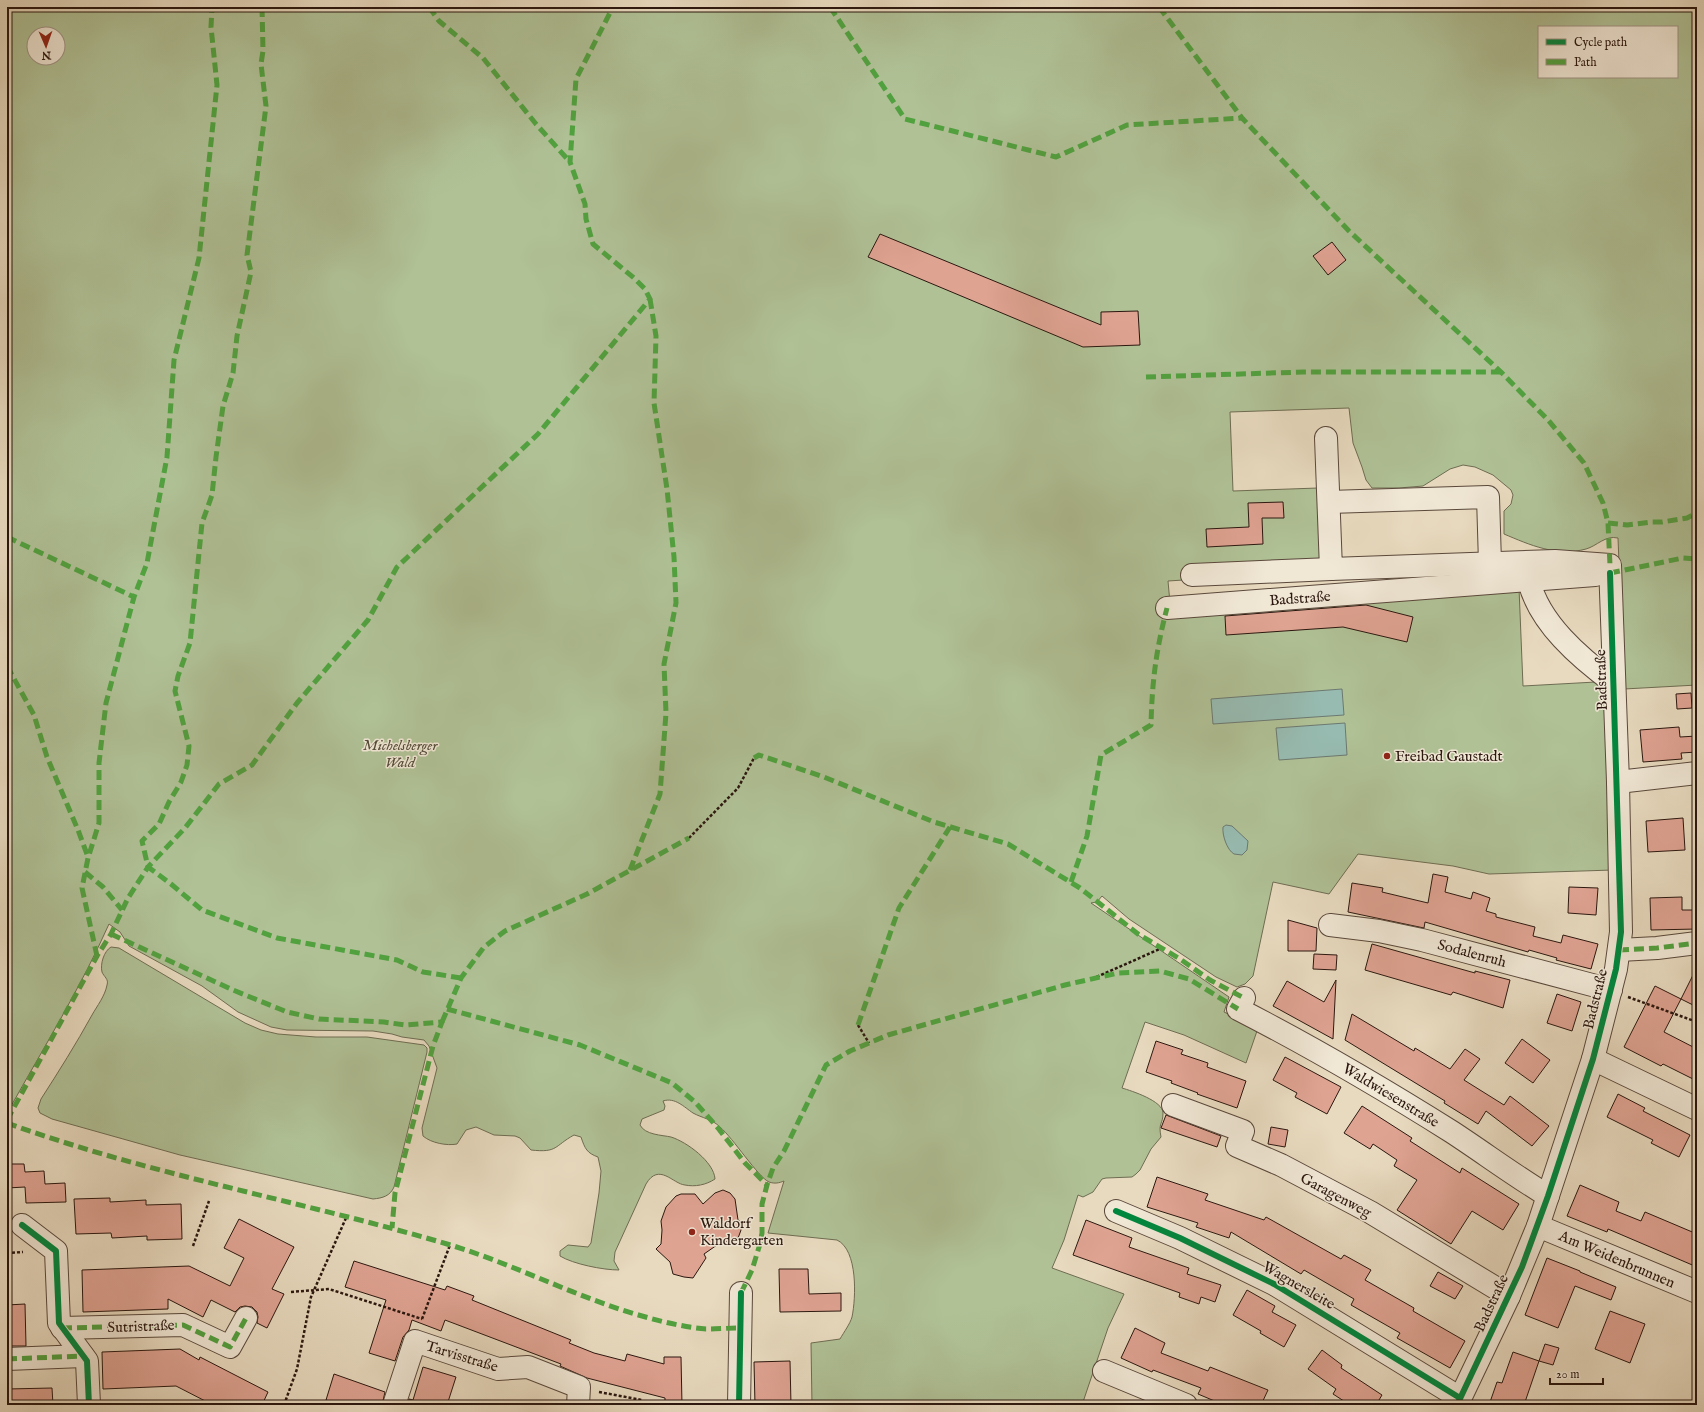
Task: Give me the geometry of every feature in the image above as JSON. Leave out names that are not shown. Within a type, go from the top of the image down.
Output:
[{"type":"street","points":[[1326,438],[1331,568]]},
{"type":"street","points":[[1328,502],[1488,497],[1490,563]]},
{"type":"street","points":[[1192,575],[1331,568],[1555,561],[1610,565],[1610,573]]},
{"type":"street","name":"Badstraße","points":[[1168,608],[1610,573],[1618,782],[1621,932],[1619,950],[1611,990],[1593,1058],[1538,1226],[1509,1296],[1458,1401]]},
{"type":"street","name":"Badstraße","points":[[1529,580],[1532,593],[1538,604],[1558,633],[1587,663],[1614,683]]},
{"type":"street","points":[[1618,782],[1697,773]]},
{"type":"street","name":"Sodalenruh","points":[[1330,925],[1379,931],[1422,940],[1611,990]]},
{"type":"street","points":[[1619,950],[1657,948],[1697,943]]},
{"type":"street","name":"Waldwiesenstraße","points":[[1244,998],[1238,1009],[1299,1040],[1360,1075],[1454,1133],[1548,1196]]},
{"type":"street","points":[[1593,1058],[1697,1109]]},
{"type":"street","name":"Garagenweg","points":[[1173,1104],[1243,1131],[1237,1146],[1281,1165],[1370,1212],[1509,1296]]},
{"type":"street","name":"Wagnersleite","points":[[1116,1211],[1180,1238],[1274,1284],[1458,1401]]},
{"type":"street","points":[[22,1225],[56,1251],[59,1323],[87,1361],[89,1405]]},
{"type":"street","name":"Am Weidenbrunnen","points":[[1538,1226],[1697,1292]]},
{"type":"street","points":[[739,1405],[741,1293]]},
{"type":"street","name":"Sutristraße","points":[[62,1328],[183,1325],[230,1347],[246,1318]]},
{"type":"street","name":"Tarvisstraße","points":[[394,1405],[415,1341],[498,1369],[528,1367],[578,1396]]},
{"type":"street","points":[[7,1359],[83,1356]]},
{"type":"street","points":[[1104,1371],[1186,1405]]},
{"type":"path","points":[[688,838],[738,788],[754,758]]},
{"type":"path","points":[[1092,979],[1162,948]]},
{"type":"path","points":[[1611,990],[1697,1022]]},
{"type":"path","points":[[858,1024],[869,1043]]},
{"type":"path","points":[[193,1246],[209,1201]]},
{"type":"path","points":[[284,1405],[297,1369],[306,1318],[313,1290],[346,1218]]},
{"type":"path","points":[[415,1341],[450,1245]]},
{"type":"path","points":[[7,1253],[23,1252]]},
{"type":"path","points":[[291,1292],[329,1289],[422,1319]]},
{"type":"path","points":[[578,1396],[642,1400]]},
{"type":"green space","name":"Michelsberger Wald","points":[[7,7],[1697,7],[1697,685],[1624,689],[1618,538],[1613,537],[1605,539],[1590,548],[1565,552],[1544,549],[1504,534],[1504,511],[1511,504],[1513,495],[1511,490],[1493,475],[1475,467],[1463,465],[1450,469],[1423,486],[1372,488],[1366,480],[1353,443],[1349,408],[1230,412],[1233,491],[1318,488],[1321,571],[1168,581],[1171,614],[1519,588],[1523,686],[1596,682],[1609,691],[1613,870],[1489,874],[1453,866],[1358,854],[1329,894],[1273,882],[1253,976],[1245,984],[1237,987],[1216,977],[1129,919],[1102,896],[1097,902],[1091,903],[1229,997],[1224,1012],[1258,1028],[1246,1063],[1184,1035],[1145,1022],[1122,1088],[1146,1097],[1158,1104],[1162,1109],[1163,1113],[1160,1126],[1161,1137],[1151,1149],[1140,1170],[1132,1177],[1102,1179],[1093,1192],[1083,1197],[1078,1195],[1064,1240],[1052,1268],[1124,1294],[1108,1328],[1082,1405],[812,1405],[811,1343],[840,1339],[852,1317],[855,1287],[849,1254],[844,1245],[837,1240],[768,1233],[784,1181],[773,1183],[764,1179],[717,1124],[693,1113],[675,1101],[663,1101],[665,1106],[664,1110],[642,1119],[640,1125],[650,1133],[671,1137],[692,1148],[710,1166],[715,1179],[697,1186],[689,1186],[680,1184],[661,1174],[651,1178],[646,1184],[615,1252],[614,1261],[619,1270],[597,1268],[572,1262],[560,1256],[560,1251],[568,1245],[588,1247],[591,1243],[601,1171],[598,1157],[591,1154],[587,1150],[581,1137],[574,1135],[555,1148],[540,1151],[531,1150],[520,1138],[515,1136],[494,1135],[476,1127],[466,1130],[457,1144],[453,1145],[435,1142],[423,1136],[422,1128],[437,1068],[429,1046],[424,1040],[373,1031],[287,1030],[271,1027],[238,1012],[202,986],[129,946],[120,932],[109,924],[62,1017],[10,1108],[7,1106]]},
{"type":"green space","points":[[111,947],[119,948],[245,1023],[261,1030],[278,1034],[316,1037],[367,1037],[424,1045],[427,1048],[427,1052],[394,1187],[390,1193],[383,1197],[373,1199],[180,1155],[52,1119],[40,1113],[38,1108],[41,1099],[74,1047],[105,993],[107,981],[102,972],[102,965],[103,958]]},
{"type":"water","points":[[1342,689],[1344,715],[1213,724],[1211,699]]},
{"type":"water","points":[[1345,723],[1347,755],[1279,760],[1276,728]]},
{"type":"water","points":[[1226,825],[1232,826],[1248,841],[1247,850],[1242,855],[1234,854],[1227,846],[1223,830],[1223,827]]},
{"type":"building","points":[[880,234],[1101,325],[1101,312],[1138,311],[1140,345],[1083,347],[868,257]]},
{"type":"building","points":[[1332,242],[1346,260],[1328,275],[1313,256]]},
{"type":"building","points":[[1283,502],[1284,518],[1262,518],[1263,544],[1207,547],[1206,529],[1249,527],[1248,503]]},
{"type":"building","points":[[1366,605],[1413,617],[1407,642],[1343,627],[1226,635],[1225,616]]},
{"type":"building","points":[[1691,693],[1692,708],[1677,709],[1676,694]]},
{"type":"building","points":[[1679,727],[1680,737],[1697,736],[1697,752],[1681,753],[1682,759],[1643,762],[1640,730]]},
{"type":"building","points":[[1683,818],[1685,850],[1648,852],[1646,821]]},
{"type":"building","points":[[1433,874],[1448,877],[1445,892],[1471,899],[1473,892],[1490,898],[1486,911],[1496,914],[1496,917],[1535,927],[1533,936],[1561,943],[1563,935],[1598,944],[1591,969],[1556,960],[1557,958],[1529,950],[1528,952],[1425,922],[1424,928],[1348,912],[1352,883],[1383,888],[1382,892],[1428,903]]},
{"type":"building","points":[[1569,887],[1598,888],[1596,915],[1568,913]]},
{"type":"building","points":[[1682,897],[1682,910],[1697,910],[1697,929],[1651,930],[1650,898]]},
{"type":"building","points":[[1288,920],[1317,928],[1316,951],[1288,951]]},
{"type":"building","points":[[1372,944],[1475,973],[1475,971],[1510,980],[1503,1008],[1453,992],[1451,995],[1365,970]]},
{"type":"building","points":[[1314,954],[1337,955],[1336,970],[1313,969]]},
{"type":"building","points":[[1697,967],[1697,1007],[1681,999]]},
{"type":"building","points":[[1336,980],[1333,1039],[1273,1006],[1287,981],[1324,1002]]},
{"type":"building","points":[[1655,986],[1681,999],[1664,1032],[1697,1049],[1697,1081],[1663,1064],[1661,1066],[1624,1047]]},
{"type":"building","points":[[1557,994],[1581,1002],[1572,1031],[1547,1023]]},
{"type":"building","points":[[1352,1014],[1414,1051],[1415,1048],[1450,1069],[1465,1049],[1480,1059],[1464,1080],[1504,1105],[1510,1096],[1549,1126],[1532,1146],[1486,1111],[1478,1124],[1444,1103],[1445,1101],[1345,1040]]},
{"type":"building","points":[[1522,1039],[1550,1060],[1533,1083],[1505,1063]]},
{"type":"building","points":[[1156,1041],[1183,1050],[1181,1054],[1208,1063],[1207,1067],[1246,1081],[1237,1108],[1197,1094],[1198,1093],[1171,1083],[1172,1081],[1146,1072]]},
{"type":"building","points":[[1285,1057],[1341,1087],[1327,1114],[1295,1097],[1297,1093],[1273,1080]]},
{"type":"building","points":[[1618,1094],[1645,1108],[1643,1111],[1690,1135],[1679,1157],[1651,1143],[1653,1140],[1607,1117]]},
{"type":"building","points":[[1362,1106],[1412,1138],[1410,1141],[1460,1173],[1462,1168],[1519,1204],[1503,1230],[1472,1211],[1451,1244],[1397,1210],[1417,1180],[1394,1166],[1397,1160],[1373,1144],[1370,1149],[1344,1133]]},
{"type":"building","points":[[1166,1115],[1221,1136],[1217,1147],[1161,1128]]},
{"type":"building","points":[[1271,1127],[1288,1130],[1285,1147],[1268,1144]]},
{"type":"building","points":[[7,1164],[24,1164],[25,1172],[44,1171],[45,1184],[65,1183],[66,1202],[26,1203],[25,1187],[7,1188]]},
{"type":"building","points":[[1157,1177],[1208,1194],[1205,1200],[1264,1220],[1266,1217],[1341,1259],[1344,1255],[1371,1270],[1365,1280],[1414,1308],[1413,1311],[1465,1341],[1450,1368],[1397,1338],[1400,1333],[1351,1305],[1354,1299],[1304,1270],[1301,1274],[1231,1232],[1229,1238],[1196,1227],[1198,1223],[1147,1207]]},
{"type":"building","points":[[1580,1185],[1619,1202],[1616,1211],[1641,1221],[1645,1212],[1697,1234],[1697,1267],[1608,1229],[1607,1232],[1567,1216]]},
{"type":"building","points":[[723,1190],[730,1193],[735,1199],[738,1220],[741,1222],[741,1230],[737,1241],[728,1241],[717,1245],[704,1254],[706,1258],[693,1278],[673,1274],[670,1262],[656,1249],[661,1244],[661,1221],[666,1207],[676,1196],[681,1194],[695,1194],[703,1204],[715,1193]]},
{"type":"building","points":[[110,1198],[110,1202],[146,1200],[146,1205],[181,1204],[182,1239],[147,1240],[147,1236],[112,1238],[111,1233],[76,1234],[74,1199]]},
{"type":"building","points":[[239,1219],[294,1247],[272,1289],[284,1294],[267,1328],[257,1323],[257,1312],[252,1307],[240,1307],[235,1312],[211,1300],[203,1317],[168,1299],[168,1309],[83,1312],[82,1270],[189,1266],[230,1286],[244,1258],[224,1248]]},
{"type":"building","points":[[1086,1220],[1132,1238],[1129,1247],[1189,1268],[1187,1274],[1221,1285],[1215,1302],[1201,1297],[1199,1304],[1179,1297],[1180,1293],[1073,1255]]},
{"type":"building","points":[[1547,1258],[1616,1287],[1611,1300],[1575,1286],[1558,1328],[1525,1315]]},
{"type":"building","points":[[354,1261],[445,1290],[447,1286],[474,1296],[472,1300],[571,1340],[569,1343],[594,1353],[625,1361],[627,1354],[664,1364],[664,1357],[681,1357],[682,1405],[665,1405],[665,1398],[587,1378],[560,1366],[561,1364],[445,1320],[441,1331],[412,1320],[409,1330],[403,1337],[395,1361],[369,1353],[386,1300],[345,1287]]},
{"type":"building","points":[[779,1269],[808,1269],[809,1294],[841,1293],[841,1311],[780,1312]]},
{"type":"building","points":[[1438,1272],[1463,1286],[1455,1299],[1430,1286]]},
{"type":"building","points":[[1247,1290],[1275,1306],[1272,1312],[1296,1325],[1284,1347],[1260,1333],[1261,1331],[1233,1315]]},
{"type":"building","points":[[25,1304],[26,1346],[7,1346],[7,1305]]},
{"type":"building","points":[[1610,1311],[1645,1324],[1630,1363],[1595,1349]]},
{"type":"building","points":[[1135,1328],[1165,1343],[1161,1353],[1208,1371],[1210,1367],[1268,1390],[1261,1405],[1224,1405],[1198,1394],[1201,1388],[1153,1370],[1152,1372],[1121,1358]]},
{"type":"building","points":[[1545,1344],[1559,1348],[1553,1365],[1539,1361]]},
{"type":"building","points":[[180,1349],[199,1360],[200,1357],[268,1392],[262,1405],[213,1405],[176,1386],[103,1389],[102,1352]]},
{"type":"building","points":[[1322,1350],[1342,1365],[1341,1368],[1382,1395],[1376,1405],[1350,1405],[1333,1394],[1336,1389],[1308,1369]]},
{"type":"building","points":[[1513,1352],[1539,1361],[1524,1405],[1489,1405],[1497,1382],[1502,1383]]},
{"type":"building","points":[[790,1361],[791,1405],[755,1405],[754,1362]]},
{"type":"building","points":[[423,1367],[456,1377],[447,1405],[407,1405],[409,1399],[413,1400]]},
{"type":"building","points":[[334,1374],[385,1392],[382,1405],[343,1405],[326,1400]]},
{"type":"building","points":[[52,1388],[53,1405],[7,1405],[7,1389]]},
{"type":"marked path","points":[[97,956],[82,888],[88,858],[99,823],[99,763],[106,703],[134,597],[147,563],[167,457],[174,360],[199,258],[217,85],[211,27],[212,7]]},
{"type":"marked path","points":[[262,7],[263,51],[261,64],[266,106],[247,255],[251,272],[237,336],[233,373],[223,406],[212,495],[202,523],[190,643],[178,676],[175,691],[189,746],[187,765],[181,782],[169,802],[159,824],[142,841],[148,867],[202,910],[277,938],[397,960],[423,972],[461,978]]},
{"type":"marked path","points":[[429,7],[439,21],[483,58],[536,124],[570,162]]},
{"type":"marked path","points":[[7,1120],[97,956],[111,934],[128,898],[148,867],[185,828],[219,784],[252,765],[297,703],[368,620],[397,567],[538,434],[650,299],[645,289],[634,278],[593,244],[586,219],[585,204],[570,162],[576,79],[613,7]]},
{"type":"marked path","points":[[830,7],[905,119],[1056,157],[1127,125],[1242,118]]},
{"type":"marked path","points":[[1159,7],[1242,118],[1349,231],[1501,372],[1548,420],[1584,463],[1603,503],[1608,523],[1610,565]]},
{"type":"marked path","points":[[630,870],[660,794],[666,713],[664,664],[676,603],[674,557],[667,489],[654,403],[656,336],[650,299]]},
{"type":"marked path","points":[[1146,377],[1303,372],[1501,372]]},
{"type":"marked path","points":[[1608,523],[1627,525],[1662,522],[1687,518],[1697,513]]},
{"type":"marked path","points":[[7,537],[134,597]]},
{"type":"marked path","points":[[1610,573],[1683,558],[1697,559]]},
{"type":"marked path","points":[[1071,882],[1087,836],[1101,755],[1151,725],[1155,666],[1167,608]]},
{"type":"marked path","points":[[7,666],[34,715],[47,757],[88,857]]},
{"type":"marked path","points":[[754,758],[759,755],[824,777],[934,822],[1008,844],[1080,888],[1138,934],[1180,959],[1210,980],[1244,998]]},
{"type":"marked path","points":[[858,1025],[899,908],[950,827]]},
{"type":"marked path","points":[[442,1022],[461,978],[484,947],[505,931],[587,894],[689,838]]},
{"type":"marked path","points":[[85,872],[103,887],[122,910]]},
{"type":"marked path","points":[[111,934],[233,990],[287,1012],[319,1019],[384,1022],[405,1025],[442,1022],[433,1046],[395,1193],[392,1228]]},
{"type":"marked path","points":[[1619,950],[1657,948],[1697,943]]},
{"type":"marked path","points":[[741,1293],[752,1270],[760,1244],[762,1233],[762,1204],[773,1168],[784,1151],[826,1065],[850,1051],[888,1035],[1065,985],[1118,973],[1160,971],[1189,979],[1238,1009]]},
{"type":"marked path","points":[[447,1009],[580,1045],[672,1083],[695,1102],[718,1128],[745,1163],[767,1185]]},
{"type":"marked path","points":[[7,1123],[116,1158],[337,1214],[447,1244],[496,1261],[593,1300],[642,1316],[674,1324],[706,1329],[741,1328]]},
{"type":"marked path","points":[[62,1328],[183,1325],[230,1347],[246,1318]]},
{"type":"marked path","points":[[7,1359],[83,1356]]},
{"type":"cycle path","points":[[1457,1405],[1522,1267],[1548,1196],[1593,1059],[1616,969],[1621,932],[1610,573]]},
{"type":"cycle path","points":[[1116,1211],[1180,1238],[1274,1284],[1460,1398]]},
{"type":"cycle path","points":[[22,1225],[56,1251],[59,1323],[87,1361],[89,1405]]},
{"type":"cycle path","points":[[739,1405],[741,1293]]},
{"type":"place","name":"Freibad Gaustadt","points":[[1387,756]]},
{"type":"place","name":"Waldorf Kindergarten","points":[[692,1232]]}]
